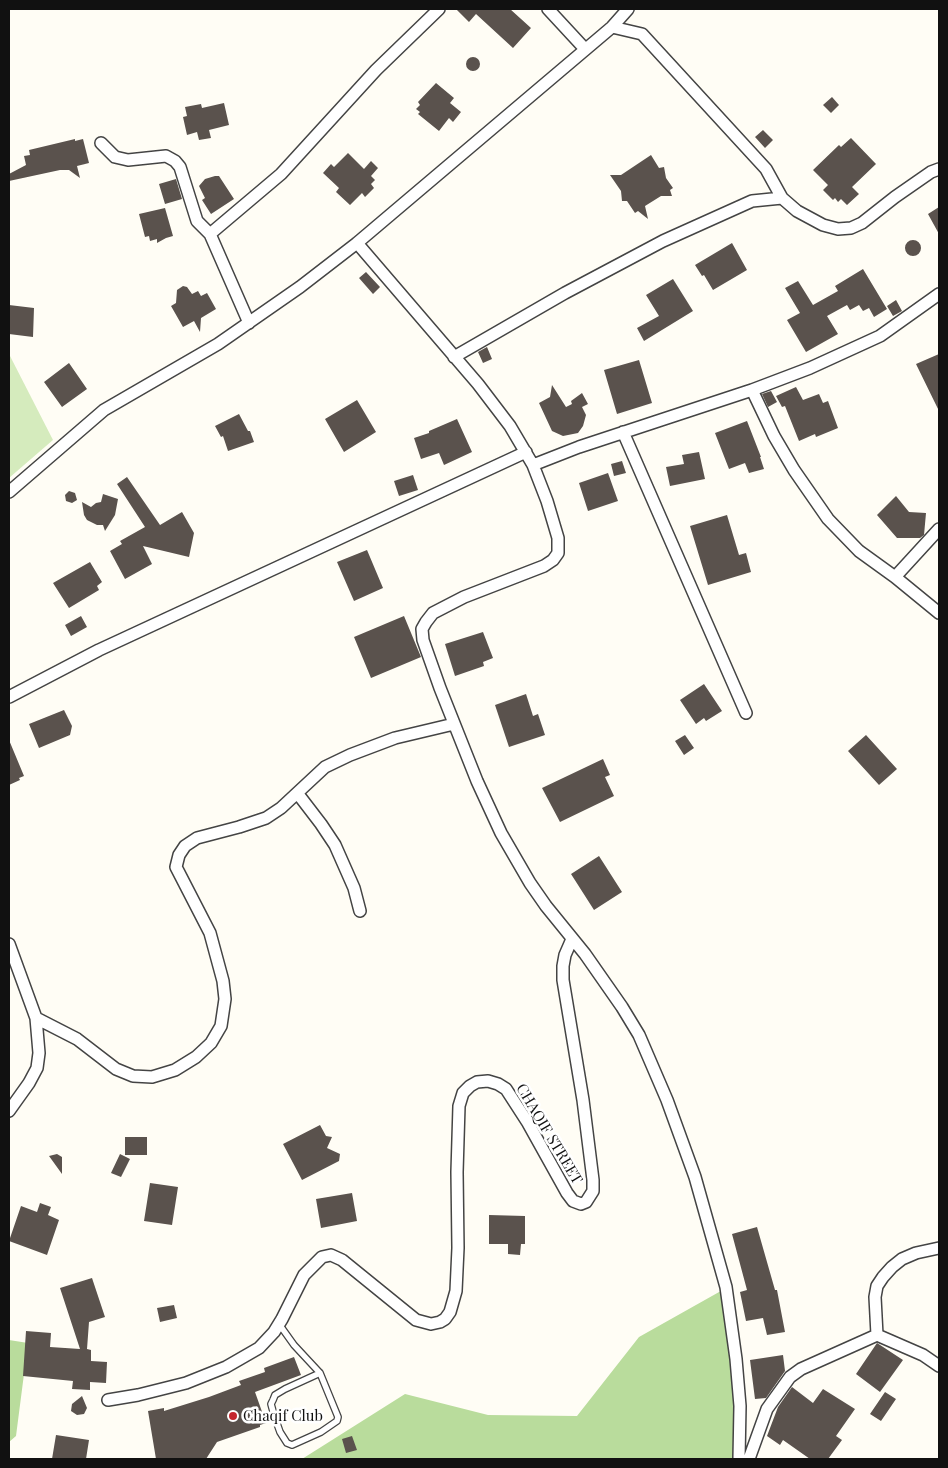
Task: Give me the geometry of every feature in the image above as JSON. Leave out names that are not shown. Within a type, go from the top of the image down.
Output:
[{"type":"street","points":[[210,234],[281,174],[376,70],[439,9]]},
{"type":"street","points":[[548,9],[585,49]]},
{"type":"street","points":[[9,492],[104,410],[218,344],[300,287],[357,243],[612,28],[628,9]]},
{"type":"street","points":[[612,28],[642,34],[766,168],[782,198],[797,211],[823,225],[838,230],[851,228],[862,223],[909,187],[931,172],[939,169]]},
{"type":"street","points":[[101,143],[115,157],[128,160],[166,156],[175,160],[180,167],[197,221],[210,234],[249,323]]},
{"type":"street","points":[[454,357],[565,293],[663,241],[752,201],[782,198]]},
{"type":"street","points":[[357,243],[478,384],[510,426],[533,466],[547,501],[558,538],[558,553],[553,560],[544,566],[464,597],[433,613],[422,629],[422,640],[477,781],[501,833],[530,883],[585,954],[639,1035],[667,1100],[695,1177],[726,1287],[737,1367],[740,1406],[739,1459]]},
{"type":"street","points":[[533,466],[623,432],[752,390],[810,368],[880,336],[939,294]]},
{"type":"street","points":[[752,390],[774,436],[794,470],[828,519],[860,551],[895,576],[939,613]]},
{"type":"street","points":[[623,432],[746,713]]},
{"type":"street","points":[[9,697],[99,650],[526,452]]},
{"type":"street","points":[[895,576],[939,529]]},
{"type":"street","points":[[36,1018],[77,1038],[116,1070],[133,1076],[152,1077],[175,1070],[196,1057],[211,1044],[221,1026],[224,990],[210,933],[176,867],[179,855],[185,846],[198,838],[266,818],[298,794],[325,767],[350,755],[395,738],[454,724]]},
{"type":"street","points":[[298,794],[334,844],[354,888],[360,911]]},
{"type":"street","name":"CHAQIF STREET","points":[[108,1400],[162,1390],[208,1375],[226,1367],[258,1348],[279,1324],[304,1275],[322,1257],[331,1255],[342,1260],[416,1320],[431,1324],[445,1319],[450,1312],[456,1292],[459,1106],[463,1093],[477,1082],[488,1081],[506,1089],[528,1122],[567,1193],[573,1201],[581,1204],[586,1202],[593,1191],[593,1180],[563,980],[565,955],[572,939]]},
{"type":"street","points":[[9,944],[36,1018],[39,1054],[36,1068],[29,1083],[9,1111]]},
{"type":"street","points":[[876,1335],[875,1297],[877,1286],[883,1277],[902,1259],[916,1253],[939,1248]]},
{"type":"street","points":[[749,1459],[767,1409],[790,1376],[801,1369],[876,1335],[923,1354],[939,1366]]},
{"type":"lane","points":[[279,1324],[294,1345],[320,1373],[338,1416],[338,1419],[320,1432],[292,1445],[287,1442],[280,1432],[274,1415],[273,1400],[275,1395],[285,1389],[320,1373]]},
{"type":"green space","points":[[9,354],[53,440],[9,478]]},
{"type":"green space","points":[[728,1287],[735,1351],[737,1459],[302,1459],[405,1394],[488,1415],[577,1416],[639,1337]]},
{"type":"green space","points":[[9,1340],[28,1343],[16,1436],[9,1442]]},
{"type":"building","points":[[456,9],[510,9],[531,28],[513,48],[476,14],[469,22]]},
{"type":"building","points":[[473,57],[478,59],[480,64],[478,69],[473,71],[468,69],[466,64],[468,59]]},
{"type":"building","points":[[436,83],[454,98],[450,103],[461,112],[453,122],[449,118],[439,131],[418,114],[420,112],[416,109],[420,105],[418,102]]},
{"type":"building","points":[[832,97],[839,105],[831,113],[823,105]]},
{"type":"building","points":[[224,103],[229,125],[209,130],[211,138],[199,140],[197,132],[187,135],[183,117],[187,116],[185,107],[201,104],[202,108]]},
{"type":"building","points":[[763,130],[773,140],[765,148],[755,137]]},
{"type":"building","points":[[851,138],[876,164],[852,187],[859,194],[847,205],[841,199],[838,202],[835,198],[833,200],[823,190],[828,185],[813,170],[839,145],[841,147]]},
{"type":"building","points":[[75,139],[75,141],[83,139],[89,163],[77,166],[80,178],[69,170],[60,170],[9,181],[9,174],[26,165],[24,156],[30,155],[29,150]]},
{"type":"building","points":[[348,153],[364,169],[371,161],[378,168],[371,176],[375,180],[371,184],[374,188],[365,197],[362,193],[350,205],[336,192],[339,188],[323,173],[331,164],[334,167]]},
{"type":"building","points":[[651,155],[659,168],[664,167],[666,178],[673,188],[670,190],[672,196],[661,196],[645,206],[648,219],[638,211],[635,213],[627,201],[622,201],[621,191],[610,175],[621,175]]},
{"type":"building","points":[[219,176],[234,199],[211,214],[202,200],[205,198],[199,186],[205,179]]},
{"type":"building","points":[[176,179],[182,199],[165,204],[159,184]]},
{"type":"building","points":[[939,207],[939,234],[928,214]]},
{"type":"building","points":[[165,208],[173,236],[157,243],[157,239],[150,241],[149,236],[145,237],[139,214]]},
{"type":"building","points":[[910,240],[916,240],[921,245],[919,254],[910,256],[905,251],[905,245]]},
{"type":"building","points":[[732,243],[747,270],[713,290],[695,265]]},
{"type":"building","points":[[863,269],[887,309],[874,317],[869,308],[863,311],[859,305],[850,310],[847,305],[827,316],[838,334],[806,352],[787,320],[800,313],[785,288],[798,281],[813,305],[838,291],[835,286]]},
{"type":"building","points":[[366,272],[380,287],[373,294],[359,278]]},
{"type":"building","points":[[673,279],[693,311],[644,341],[637,328],[659,316],[646,295]]},
{"type":"building","points":[[183,286],[187,287],[192,294],[198,291],[201,296],[207,293],[216,309],[201,318],[200,332],[194,321],[183,327],[171,306],[176,303],[177,290]]},
{"type":"building","points":[[896,300],[902,311],[893,316],[887,306]]},
{"type":"building","points":[[9,305],[34,308],[33,337],[9,334]]},
{"type":"building","points":[[487,347],[492,359],[483,363],[478,352]]},
{"type":"building","points":[[939,354],[939,411],[916,364]]},
{"type":"building","points":[[639,360],[652,403],[617,414],[604,370]]},
{"type":"building","points":[[69,363],[87,389],[62,407],[44,382]]},
{"type":"building","points":[[552,385],[566,407],[572,404],[571,401],[582,393],[588,404],[582,407],[586,415],[583,426],[578,433],[563,436],[552,431],[539,403],[550,397]]},
{"type":"building","points":[[796,387],[803,400],[819,394],[823,403],[828,401],[838,428],[816,437],[815,434],[799,441],[785,406],[782,407],[776,396]]},
{"type":"building","points":[[771,391],[777,402],[768,407],[762,394]]},
{"type":"building","points":[[357,400],[376,432],[344,452],[325,419]]},
{"type":"building","points":[[239,414],[248,431],[250,431],[254,442],[228,451],[223,436],[221,437],[215,426]]},
{"type":"building","points":[[457,419],[472,452],[444,465],[439,453],[421,459],[414,438]]},
{"type":"building","points":[[747,421],[764,469],[749,473],[745,463],[729,469],[715,433]]},
{"type":"building","points":[[699,452],[705,479],[670,486],[666,467],[684,464],[682,455]]},
{"type":"building","points":[[622,461],[626,473],[614,476],[611,464]]},
{"type":"building","points":[[608,473],[618,501],[588,511],[579,483]]},
{"type":"building","points":[[413,475],[418,490],[399,496],[394,481]]},
{"type":"building","points":[[127,477],[160,525],[182,512],[194,533],[189,557],[143,546],[152,564],[125,579],[110,551],[122,544],[120,541],[145,527],[117,484]]},
{"type":"building","points":[[69,491],[75,493],[77,500],[72,503],[66,501],[65,495]]},
{"type":"building","points":[[103,494],[118,499],[115,515],[105,531],[103,525],[97,525],[87,520],[84,515],[82,502],[91,507],[101,502]]},
{"type":"building","points":[[896,496],[909,512],[926,513],[924,535],[920,538],[897,538],[877,515]]},
{"type":"building","points":[[727,515],[739,555],[746,553],[751,572],[708,585],[690,526]]},
{"type":"building","points":[[367,550],[383,588],[354,601],[337,562]]},
{"type":"building","points":[[90,562],[102,582],[97,586],[99,590],[69,608],[53,583]]},
{"type":"building","points":[[81,616],[87,627],[71,636],[65,625]]},
{"type":"building","points":[[404,616],[421,657],[371,678],[354,637]]},
{"type":"building","points":[[483,632],[493,658],[483,662],[484,666],[455,676],[445,644]]},
{"type":"building","points":[[704,684],[722,711],[706,721],[704,718],[696,724],[680,700]]},
{"type":"building","points":[[526,694],[533,716],[538,714],[545,735],[509,747],[495,705]]},
{"type":"building","points":[[64,710],[72,726],[70,735],[39,748],[29,724]]},
{"type":"building","points":[[685,735],[694,748],[684,755],[675,741]]},
{"type":"building","points":[[866,735],[897,769],[879,785],[848,751]]},
{"type":"building","points":[[9,740],[24,776],[9,785]]},
{"type":"building","points":[[603,759],[610,775],[605,777],[614,796],[560,822],[542,788]]},
{"type":"building","points":[[599,856],[622,892],[594,910],[571,874]]},
{"type":"building","points":[[320,1125],[326,1136],[332,1137],[327,1148],[340,1154],[339,1161],[302,1180],[283,1144]]},
{"type":"building","points":[[125,1137],[147,1137],[147,1155],[125,1155]]},
{"type":"building","points":[[57,1154],[62,1157],[62,1174],[49,1156]]},
{"type":"building","points":[[120,1154],[130,1159],[121,1177],[111,1173]]},
{"type":"building","points":[[150,1183],[178,1187],[172,1225],[144,1221]]},
{"type":"building","points":[[352,1193],[357,1221],[321,1228],[316,1199]]},
{"type":"building","points":[[40,1203],[51,1207],[48,1215],[59,1220],[47,1255],[9,1241],[21,1206],[37,1212]]},
{"type":"building","points":[[489,1215],[525,1216],[525,1244],[521,1244],[520,1255],[508,1254],[508,1244],[489,1244]]},
{"type":"building","points":[[757,1227],[775,1290],[777,1290],[785,1332],[767,1335],[763,1318],[746,1321],[740,1292],[747,1290],[732,1234]]},
{"type":"building","points":[[92,1278],[105,1317],[89,1322],[87,1349],[91,1350],[91,1361],[107,1362],[106,1383],[90,1382],[90,1390],[72,1389],[73,1381],[23,1376],[26,1331],[51,1333],[50,1347],[80,1349],[60,1288]]},
{"type":"building","points":[[174,1305],[177,1318],[160,1322],[157,1308]]},
{"type":"building","points":[[877,1343],[903,1360],[880,1392],[856,1374]]},
{"type":"building","points":[[783,1355],[785,1371],[766,1398],[755,1399],[750,1360]]},
{"type":"building","points":[[294,1357],[301,1375],[255,1392],[266,1423],[260,1425],[260,1427],[217,1442],[206,1459],[156,1459],[148,1411],[164,1408],[164,1411],[209,1397],[241,1385],[239,1381],[265,1372],[264,1368]]},
{"type":"building","points":[[792,1387],[813,1403],[823,1389],[855,1409],[836,1436],[842,1440],[828,1459],[810,1459],[783,1440],[780,1445],[767,1436],[778,1407]]},
{"type":"building","points":[[885,1392],[896,1399],[881,1421],[870,1414]]},
{"type":"building","points":[[82,1396],[87,1408],[84,1414],[77,1415],[71,1411],[72,1404]]},
{"type":"building","points":[[56,1435],[89,1440],[86,1459],[52,1459]]},
{"type":"building","points":[[352,1436],[357,1450],[346,1453],[342,1439]]},
{"type":"place","name":"Chaqif Club","points":[[233,1416]]}]
